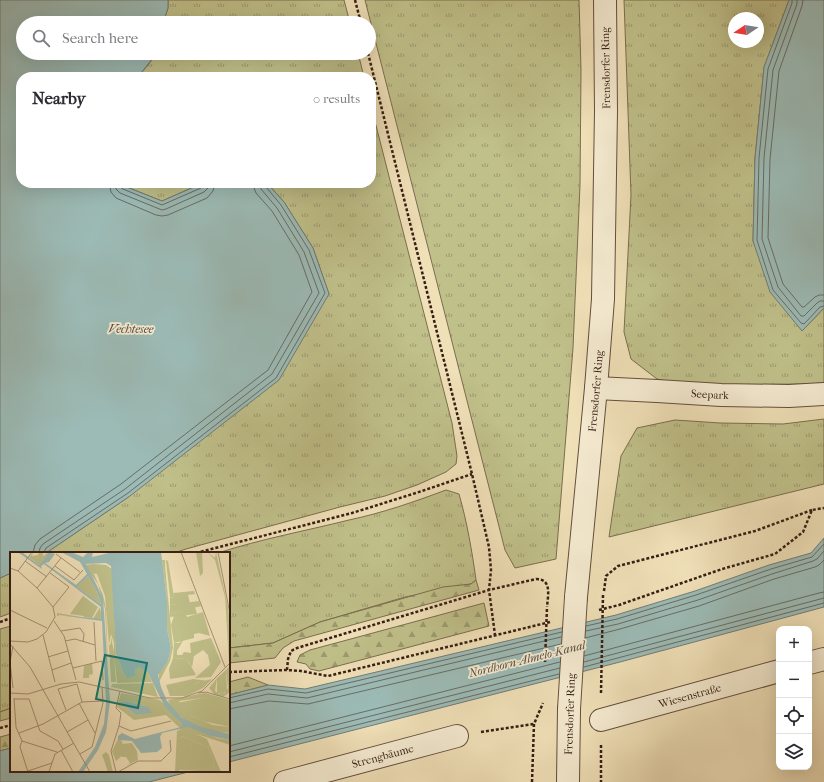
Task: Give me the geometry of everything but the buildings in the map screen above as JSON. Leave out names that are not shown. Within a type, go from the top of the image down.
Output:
[{"type":"street","name":"Frensdorfer Ring","points":[[568,782],[569,709],[576,597],[604,291],[606,111],[605,0]]},
{"type":"street","name":"Seepark","points":[[596,388],[657,390],[721,395],[788,396],[824,394]]},
{"type":"street","points":[[812,662],[824,659]]},
{"type":"street","name":"Wiesenstraße","points":[[601,720],[776,672]]},
{"type":"street","name":"Strengbäume","points":[[285,782],[457,736]]},
{"type":"path","points":[[355,0],[359,16]]},
{"type":"path","points":[[370,60],[373,72]]},
{"type":"path","points":[[376,85],[489,548],[491,570],[489,590],[495,635]]},
{"type":"path","points":[[200,552],[352,513],[472,474]]},
{"type":"path","points":[[602,693],[603,595],[606,576],[618,566],[755,531],[812,510],[824,508]]},
{"type":"path","points":[[619,605],[722,569],[775,554],[803,532],[812,510]]},
{"type":"path","points":[[287,670],[288,659],[291,652],[297,648],[489,590],[536,579],[541,579],[548,585],[545,663]]},
{"type":"path","points":[[0,622],[10,618]]},
{"type":"path","points":[[230,672],[287,670],[328,676],[515,630]]},
{"type":"path","points":[[532,782],[534,724],[543,703]]},
{"type":"path","points":[[457,736],[534,724]]},
{"type":"path","points":[[0,728],[10,725]]},
{"type":"green space","points":[[168,0],[344,0],[348,16],[165,16],[168,8]]},
{"type":"green space","points":[[365,0],[579,0],[581,70],[580,185],[573,348],[556,559],[515,568],[505,550],[376,43],[376,16],[369,16]]},
{"type":"green space","points":[[624,0],[789,0],[764,68],[755,158],[753,241],[802,331],[824,308],[824,383],[685,385],[657,379],[631,359],[624,332],[631,195]]},
{"type":"green space","points":[[152,60],[360,60],[363,72],[142,72]]},
{"type":"green space","points":[[376,126],[452,423],[457,456],[456,464],[446,472],[417,485],[385,496],[177,552],[47,552],[130,496],[329,294],[313,248],[284,202],[271,188],[376,188]]},
{"type":"green space","points":[[129,188],[192,188],[162,201]]},
{"type":"green space","points":[[824,419],[824,484],[609,537],[621,456],[637,428],[675,420],[720,423],[783,424]]},
{"type":"green space","points":[[446,490],[459,494],[469,537],[476,580],[471,584],[405,597],[320,622],[273,643],[230,648],[230,552],[221,552],[267,539],[374,514]]},
{"type":"green space","points":[[10,573],[10,613],[0,617],[0,578]]},
{"type":"green space","points":[[476,580],[479,590],[294,641],[283,648],[275,658],[230,663],[230,648],[273,643],[320,622],[443,587],[471,584]]},
{"type":"green space","points":[[484,603],[489,626],[319,671],[310,669],[306,664],[297,662],[300,655],[310,650]]},
{"type":"green space","points":[[10,626],[10,708],[0,712],[0,629]]},
{"type":"green space","points":[[248,677],[268,685],[230,695],[230,682]]},
{"type":"green space","points":[[10,708],[10,718],[0,721],[0,712]]},
{"type":"green space","points":[[10,734],[10,748],[0,751],[0,737]]},
{"type":"water","name":"Vechtesee","points":[[0,0],[168,0],[168,8],[165,16],[16,16],[16,60],[151,60],[142,72],[16,72],[16,188],[129,188],[162,201],[192,188],[271,188],[284,202],[313,248],[329,294],[279,380],[130,496],[47,552],[10,552],[10,573],[0,578]]},
{"type":"water","points":[[789,0],[824,0],[824,308],[802,331],[770,292],[753,241],[755,158],[764,67]]},
{"type":"water","name":"Nordhorn-Almelo-Kanal","points":[[824,538],[824,607],[620,662],[230,762],[230,695],[268,685],[305,689],[616,615],[695,591],[769,565],[811,553]]},
{"type":"water","points":[[10,748],[10,772],[188,772],[149,782],[0,782],[0,751]]}]
